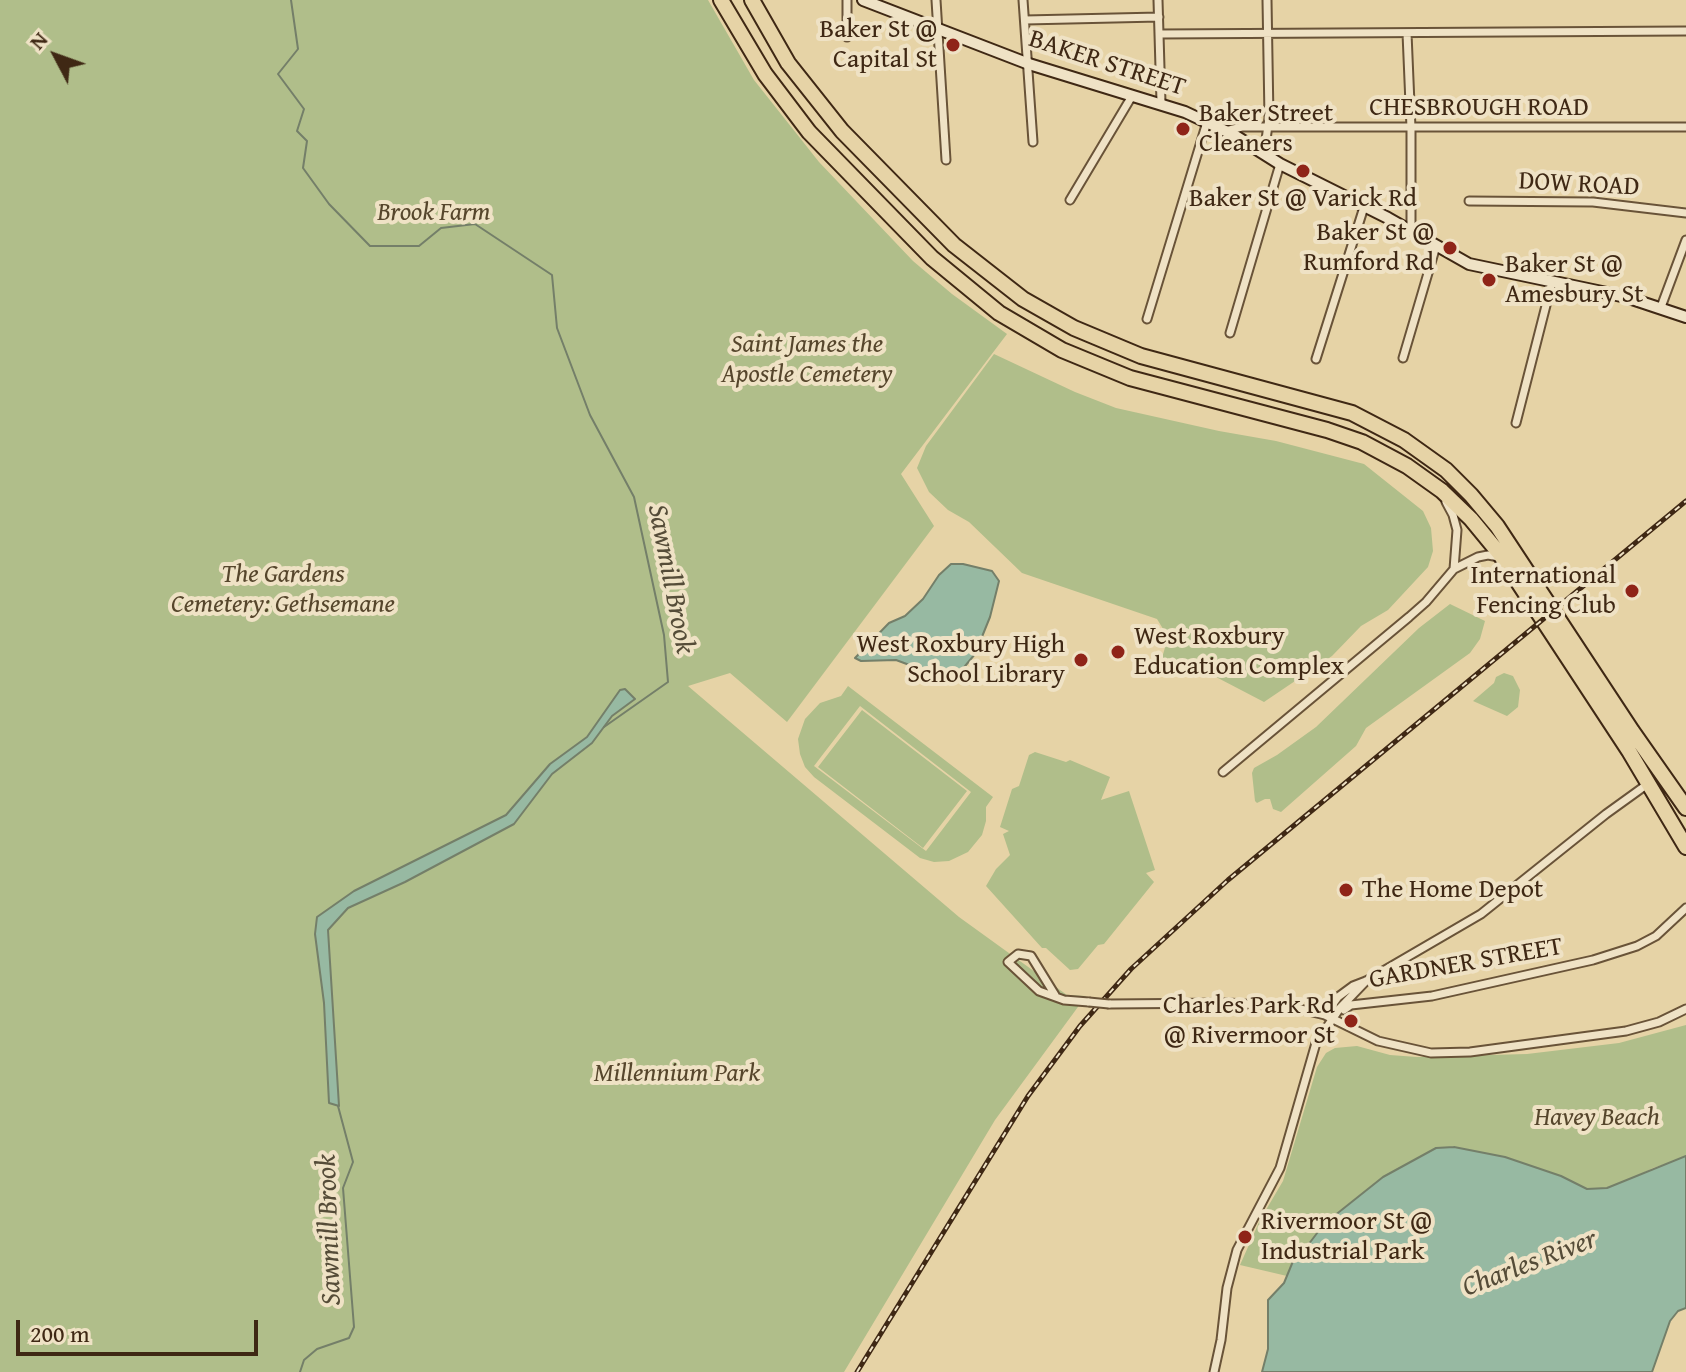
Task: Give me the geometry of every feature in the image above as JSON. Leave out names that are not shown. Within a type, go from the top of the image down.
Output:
[{"type":"highway","points":[[721,0],[757,62],[809,132],[953,277],[999,313],[1062,350],[1130,378],[1355,439],[1394,458],[1437,487],[1471,519],[1502,557],[1649,783],[1686,847]]},
{"type":"highway","points":[[752,0],[781,53],[823,110],[976,265],[1023,299],[1074,328],[1141,356],[1352,413],[1404,440],[1452,475],[1499,529],[1628,726],[1686,808]]},
{"type":"highway","points":[[1202,398],[1208,374]]},
{"type":"street","points":[[847,0],[847,37]]},
{"type":"street","name":"BAKER STREET","points":[[863,0],[1029,64],[1161,102],[1207,122],[1469,264],[1661,307],[1686,317]]},
{"type":"street","points":[[936,0],[946,160]]},
{"type":"street","points":[[1023,0],[1033,142]]},
{"type":"street","points":[[1158,0],[1161,102]]},
{"type":"street","points":[[1264,154],[1268,129],[1267,0]]},
{"type":"street","points":[[1025,20],[1159,17]]},
{"type":"street","points":[[1159,34],[1686,31]]},
{"type":"street","points":[[1407,33],[1411,232]]},
{"type":"street","points":[[1070,200],[1132,96]]},
{"type":"street","points":[[1147,319],[1207,122]]},
{"type":"street","name":"CHESBROUGH ROAD","points":[[1224,131],[1242,127],[1686,127]]},
{"type":"street","points":[[1230,333],[1280,164]]},
{"type":"street","name":"DOW ROAD","points":[[1469,201],[1593,202],[1686,213]]},
{"type":"street","points":[[1316,359],[1364,207]]},
{"type":"street","points":[[1661,307],[1686,240]]},
{"type":"street","points":[[1403,358],[1436,246]]},
{"type":"street","points":[[1516,423],[1552,282]]},
{"type":"street","points":[[1437,487],[1453,515],[1457,530],[1454,569]]},
{"type":"street","points":[[1223,772],[1409,617],[1454,569],[1478,557],[1502,557]]},
{"type":"street","points":[[1325,1015],[1338,997],[1353,986],[1481,914],[1649,783]]},
{"type":"street","name":"GARDNER STREET","points":[[1333,1020],[1351,1005],[1432,996],[1593,960],[1637,946],[1656,936],[1686,908]]},
{"type":"street","points":[[1055,995],[1031,956],[1018,954],[1008,962],[1039,991],[1064,1000],[1109,1004],[1228,1003],[1292,1007],[1325,1015],[1389,1044],[1431,1053],[1470,1052],[1626,1031],[1659,1022],[1686,1009]]},
{"type":"street","points":[[1214,1372],[1227,1288],[1237,1250],[1280,1168],[1316,1043],[1340,1008],[1366,981]]},
{"type":"green space","points":[[0,0],[708,0],[754,80],[819,162],[913,261],[1007,334],[901,474],[934,526],[787,722],[730,673],[688,686],[959,917],[1067,995],[1086,996],[995,1120],[844,1372],[0,1372]]},
{"type":"green space","points":[[994,354],[1116,408],[1276,441],[1364,464],[1423,511],[1431,528],[1433,551],[1428,567],[1388,610],[1361,626],[1332,656],[1264,702],[1193,665],[1162,658],[1168,637],[1157,619],[1022,573],[969,522],[948,510],[929,492],[917,468],[926,446]]},
{"type":"green space","points":[[1450,604],[1485,621],[1480,639],[1470,653],[1366,728],[1356,746],[1281,812],[1273,809],[1270,799],[1257,803],[1252,773],[1254,768],[1316,727],[1419,628]]},
{"type":"green space","points":[[1504,673],[1513,676],[1520,690],[1518,707],[1507,716],[1473,701]]},
{"type":"green space","points":[[848,686],[993,797],[986,807],[982,835],[968,852],[949,861],[934,862],[920,858],[805,767],[798,739],[805,719],[820,703],[841,696]],"holes":[[[860,706],[971,792],[926,851],[814,766]]]},
{"type":"green space","points":[[862,710],[967,791],[923,848],[818,767]]},
{"type":"green space","points":[[1035,752],[1066,762],[1070,760],[1110,777],[1101,800],[1129,791],[1155,870],[1146,873],[1154,882],[1104,944],[1098,945],[1078,969],[1070,970],[1046,948],[1042,948],[986,886],[996,869],[1010,855],[1003,834],[1009,831],[1000,827],[1012,789],[1019,786],[1029,755]]},
{"type":"green space","name":"Havey Beach","points":[[1686,1025],[1686,1157],[1653,1168],[1607,1191],[1588,1190],[1542,1170],[1287,1276],[1240,1265],[1260,1220],[1283,1181],[1317,1067],[1326,1053],[1335,1048],[1357,1046],[1390,1055],[1417,1057],[1527,1054],[1619,1043]]},
{"type":"water","points":[[951,564],[992,571],[999,581],[990,617],[975,654],[956,677],[947,679],[896,660],[861,661],[855,658],[889,623],[905,616],[923,599],[939,575]]},
{"type":"water","points":[[625,689],[635,699],[612,716],[592,743],[552,774],[514,824],[405,882],[348,908],[328,930],[339,1106],[329,1103],[324,1003],[315,934],[317,917],[354,891],[506,815],[550,764],[587,737],[620,690]]},
{"type":"water","name":"Charles River","points":[[1454,1147],[1505,1157],[1561,1176],[1587,1189],[1607,1188],[1686,1156],[1686,1308],[1678,1311],[1670,1321],[1652,1372],[1262,1372],[1268,1349],[1268,1300],[1284,1283],[1296,1254],[1308,1245],[1324,1224],[1383,1177],[1436,1148]]},
{"type":"waterway","name":"Sawmill Brook","points":[[291,0],[298,49],[278,74],[304,109],[297,131],[307,141],[303,168],[329,204],[370,246],[419,246],[441,228],[475,224],[552,275],[557,328],[590,415],[634,497],[664,635],[668,682],[604,727]]},
{"type":"waterway","name":"Sawmill Brook","points":[[300,1372],[304,1360],[317,1349],[349,1338],[354,1327],[343,1188],[353,1162],[338,1106]]},
{"type":"railway","points":[[857,1372],[1028,1096],[1080,1026],[1131,969],[1228,880],[1686,501]]},
{"type":"place","name":"Baker St @ Capital St","points":[[953,45]]},
{"type":"place","name":"Baker Street Cleaners","points":[[1183,129]]},
{"type":"place","name":"Baker St @ Varick Rd","points":[[1303,171]]},
{"type":"place","name":"Baker St @ Rumford Rd","points":[[1450,248]]},
{"type":"place","name":"Baker St @ Amesbury St","points":[[1489,280]]},
{"type":"place","name":"International Fencing Club","points":[[1632,591]]},
{"type":"place","name":"West Roxbury Education Complex","points":[[1118,652]]},
{"type":"place","name":"West Roxbury High School Library","points":[[1081,660]]},
{"type":"place","name":"The Home Depot","points":[[1346,890]]},
{"type":"place","name":"Charles Park Rd @ Rivermoor St","points":[[1351,1021]]},
{"type":"place","name":"Rivermoor St @ Industrial Park","points":[[1245,1237]]},
{"type":"park label","name":"Brook Farm","points":[[434,213]]},
{"type":"park label","name":"Saint James the Apostle Cemetery","points":[[807,360]]},
{"type":"park label","name":"The Gardens Cemetery: Gethsemane","points":[[283,590]]},
{"type":"park label","name":"Millennium Park","points":[[677,1074]]}]
